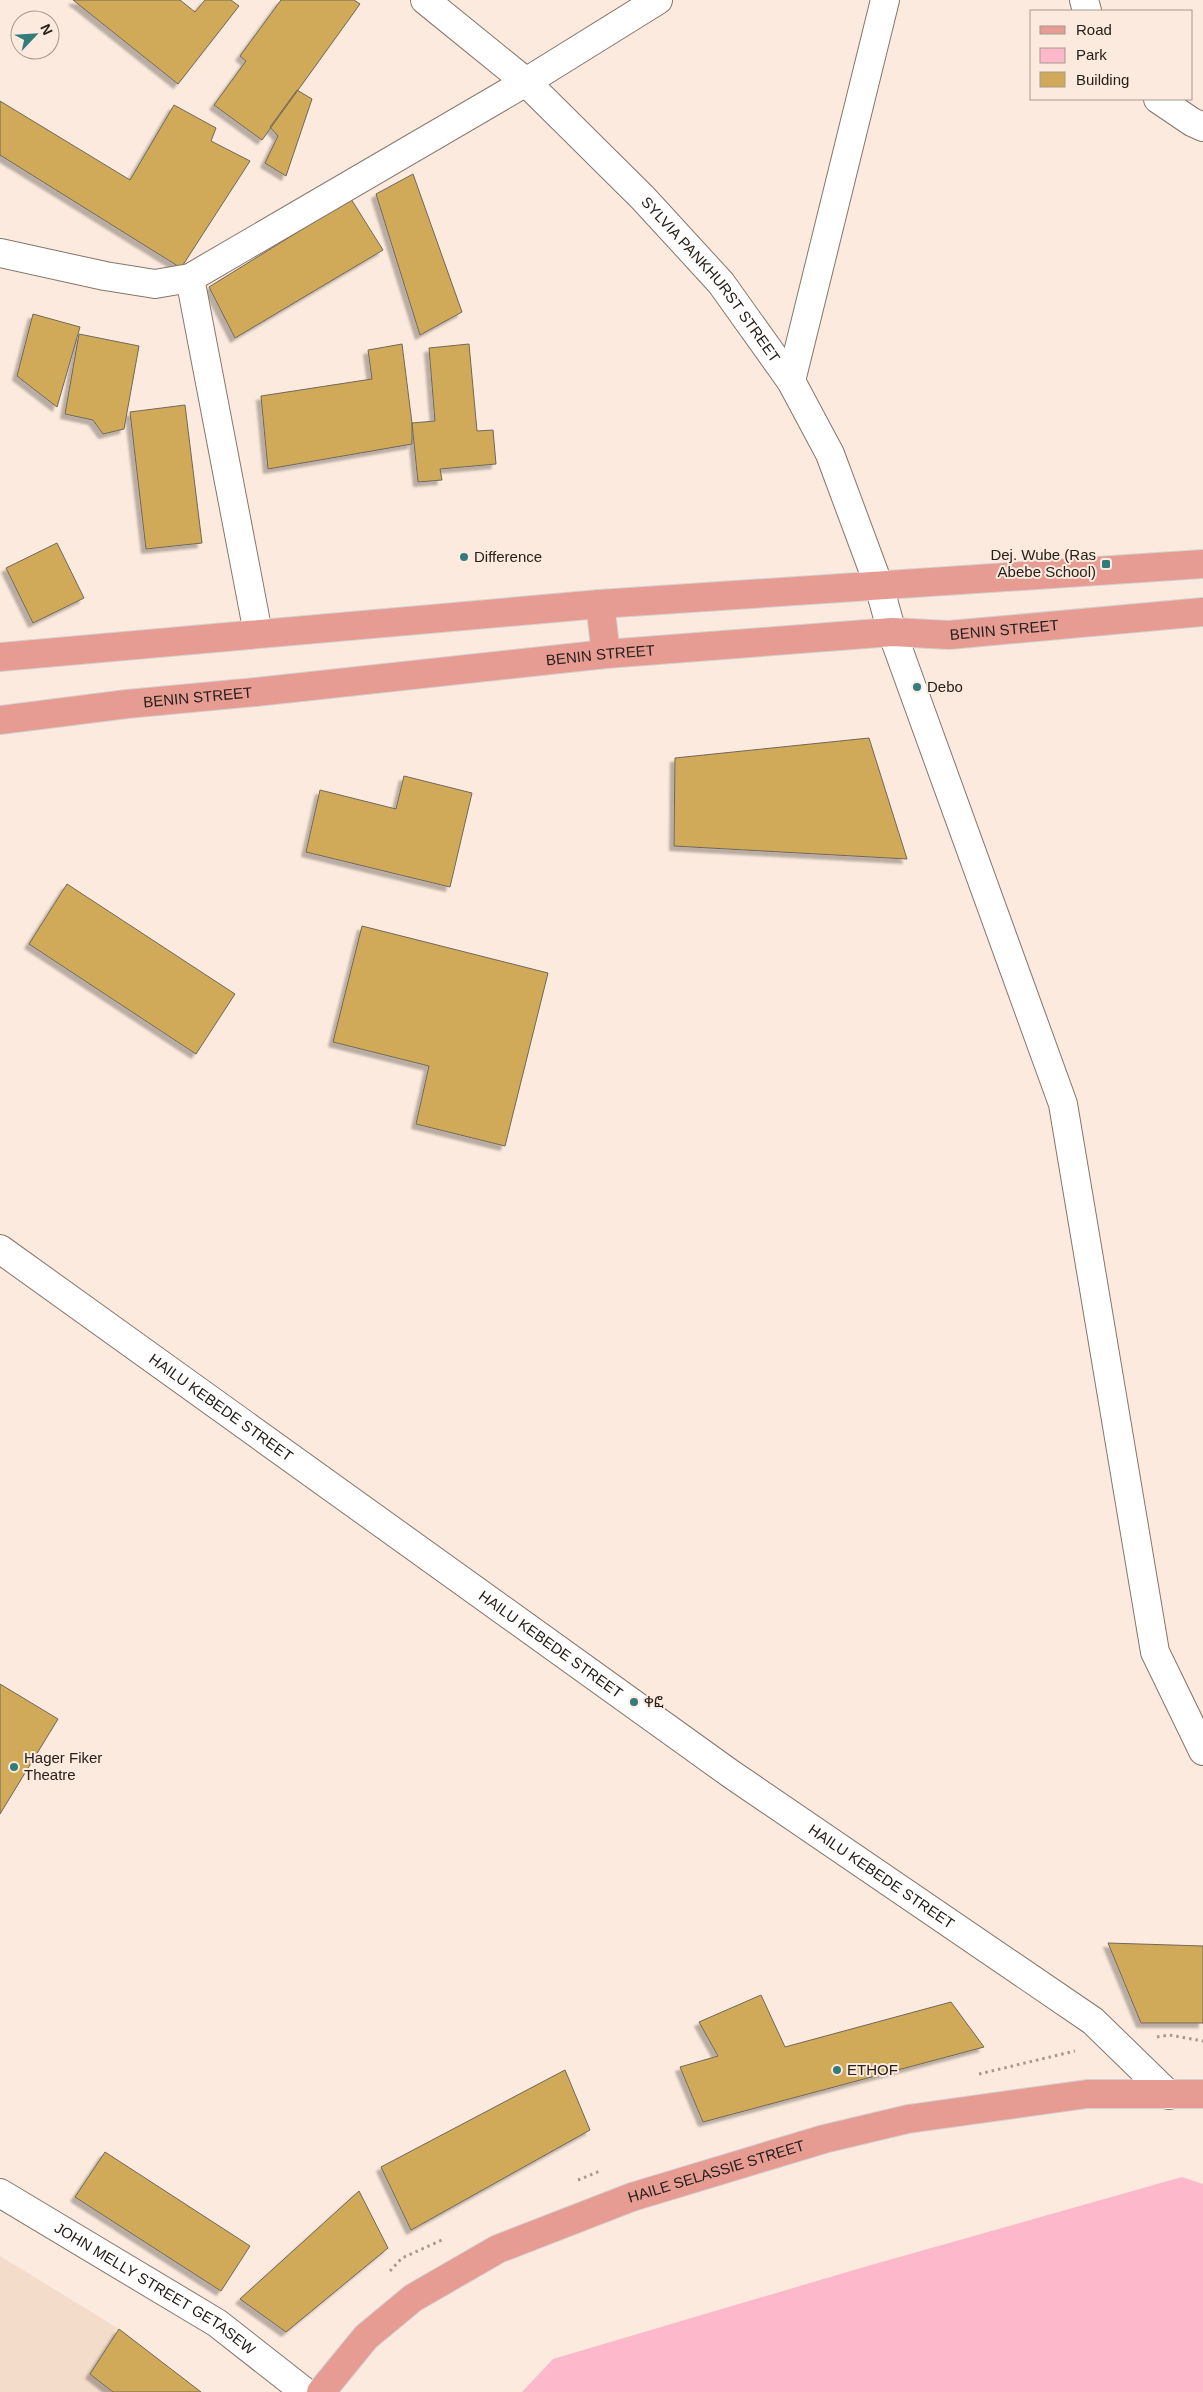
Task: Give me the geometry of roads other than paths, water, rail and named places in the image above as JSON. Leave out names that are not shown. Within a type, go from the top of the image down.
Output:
[{"type":"main road","points":[[0,657],[600,604],[1203,564]]},
{"type":"main road","points":[[600,604],[606,654]]},
{"type":"main road","name":"BENIN STREET","points":[[0,720],[127,704],[266,691],[606,654],[892,632],[949,635],[1203,612]]},
{"type":"main road","name":"HAILE SELASSIE STREET","points":[[321,2392],[366,2337],[413,2298],[498,2249],[632,2197],[824,2139],[908,2119],[1087,2094],[1203,2094]]},
{"type":"street","name":"SYLVIA PANKHURST STREET","points":[[425,0],[526,82],[643,198],[714,276],[792,381],[830,454],[879,586],[892,632],[1063,1104],[1155,1652],[1203,1751]]},
{"type":"street","points":[[0,253],[104,276],[155,284],[190,278],[526,82],[658,0]]},
{"type":"street","points":[[792,381],[885,0]]},
{"type":"street","points":[[1160,100],[1203,127]]},
{"type":"street","points":[[190,278],[258,633]]},
{"type":"street","name":"HAILU KEBEDE STREET","points":[[0,1249],[731,1774],[1093,2021],[1169,2095]]},
{"type":"street","name":"JOHN MELLY STREET GETASEW","points":[[0,2193],[217,2323],[305,2392]]},
{"type":"place","name":"Difference","points":[[464,557]]},
{"type":"place","name":"Dej. Wube (Ras Abebe School)","points":[[1106,564]]},
{"type":"place","name":"Debo","points":[[917,687]]},
{"type":"place","name":"ቀፎ","points":[[634,1702]]},
{"type":"place","name":"Hager Fiker Theatre","points":[[14,1767]]},
{"type":"place","name":"ETHOF","points":[[837,2070]]}]
